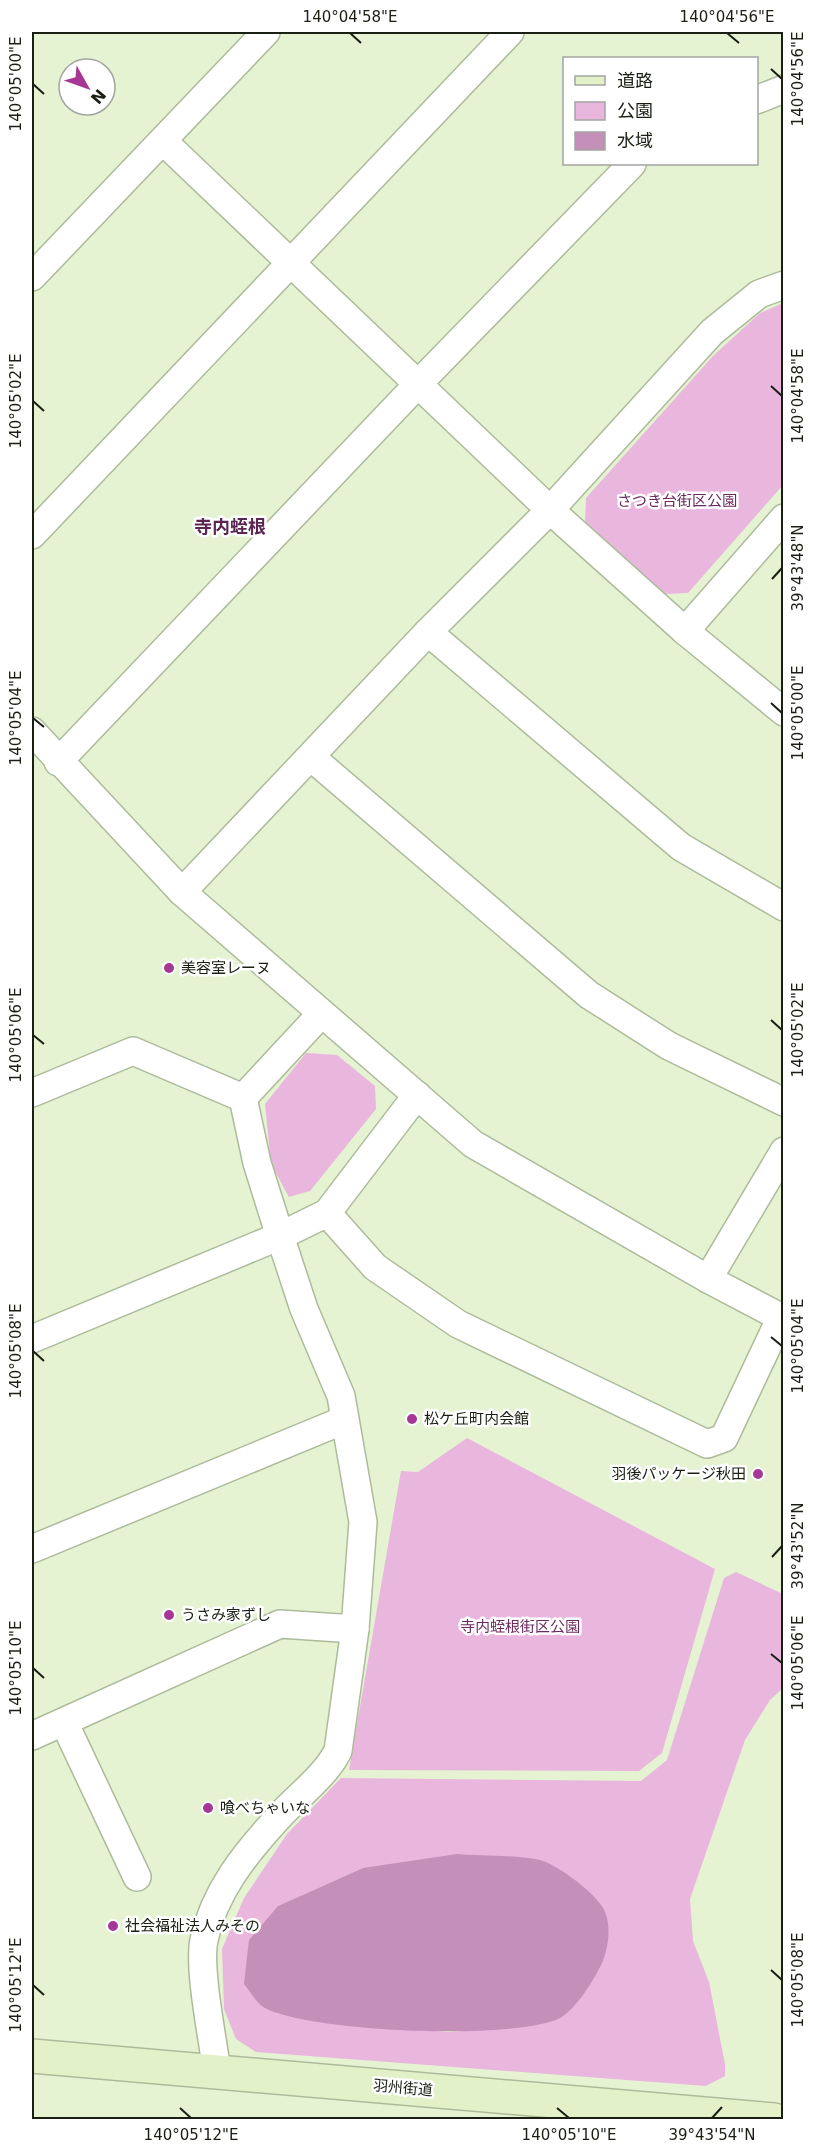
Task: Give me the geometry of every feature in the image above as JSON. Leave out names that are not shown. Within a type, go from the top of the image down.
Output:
[{"type":"street","points":[[32,277],[266,32]]},
{"type":"street","points":[[32,535],[510,32]]},
{"type":"street","points":[[758,99],[783,89]]},
{"type":"street","points":[[163,141],[550,510],[685,631],[783,712]]},
{"type":"street","points":[[58,762],[419,383],[631,165]]},
{"type":"street","points":[[182,892],[428,632],[550,510],[712,332],[759,294],[783,285]]},
{"type":"street","points":[[685,631],[783,518]]},
{"type":"street","points":[[428,632],[681,847],[783,907]]},
{"type":"street","points":[[32,731],[58,762],[182,892],[473,1143],[708,1279],[782,1318],[724,1438],[707,1444],[458,1324],[375,1267],[327,1213]]},
{"type":"street","points":[[311,757],[589,995],[669,1046],[783,1102]]},
{"type":"street","points":[[243,1098],[321,1014]]},
{"type":"street","points":[[32,1093],[133,1051],[243,1098]]},
{"type":"street","points":[[32,1339],[280,1236],[327,1213],[417,1095]]},
{"type":"street","points":[[217,2072],[205,1982],[204,1941],[217,1900],[237,1868],[292,1802],[330,1764],[338,1750],[355,1629],[363,1522],[341,1396],[304,1309],[257,1164],[243,1098]]},
{"type":"street","points":[[708,1279],[783,1151]]},
{"type":"street","points":[[32,1549],[344,1420]]},
{"type":"street","points":[[32,1736],[279,1624],[355,1629]]},
{"type":"street","points":[[64,1722],[137,1877]]},
{"type":"street","name":"羽州街道","points":[[32,2056],[774,2120]]},
{"type":"green space","name":"さつき台街区公園","points":[[783,303],[783,485],[688,593],[664,594],[585,523],[586,498],[713,356],[760,313]]},
{"type":"green space","points":[[306,1053],[337,1055],[375,1086],[376,1109],[310,1191],[289,1197],[271,1164],[265,1104]]},
{"type":"green space","name":"寺内蛭根街区公園","points":[[467,1438],[715,1569],[662,1753],[639,1771],[349,1770],[401,1471],[418,1472]]},
{"type":"green space","points":[[736,1572],[783,1594],[783,1688],[770,1700],[745,1740],[690,1899],[693,1941],[709,1982],[725,2064],[725,2076],[706,2086],[256,2052],[236,2039],[224,2009],[222,1949],[244,1898],[287,1834],[341,1778],[641,1781],[667,1760],[724,1578]],"holes":[[[363,1868],[516,2028],[448,2032],[356,2025],[278,1906]]]},
{"type":"water","points":[[457,1854],[543,1861],[576,1881],[603,1908],[609,1931],[602,1962],[582,1996],[560,2018],[536,2025],[501,2030],[412,2031],[366,2028],[324,2023],[289,2016],[265,2008],[244,1984],[249,1940],[278,1906],[363,1868]]},
{"type":"place","name":"美容室レーヌ","points":[[169,968]]},
{"type":"place","name":"松ケ丘町内会館","points":[[412,1419]]},
{"type":"place","name":"羽後パッケージ秋田","points":[[758,1474]]},
{"type":"place","name":"うさみ家ずし","points":[[169,1615]]},
{"type":"place","name":"喰べちゃいな","points":[[208,1808]]},
{"type":"place","name":"社会福祉法人みその","points":[[113,1926]]},
{"type":"district","name":"寺内蛭根","points":[[230,527]]}]
